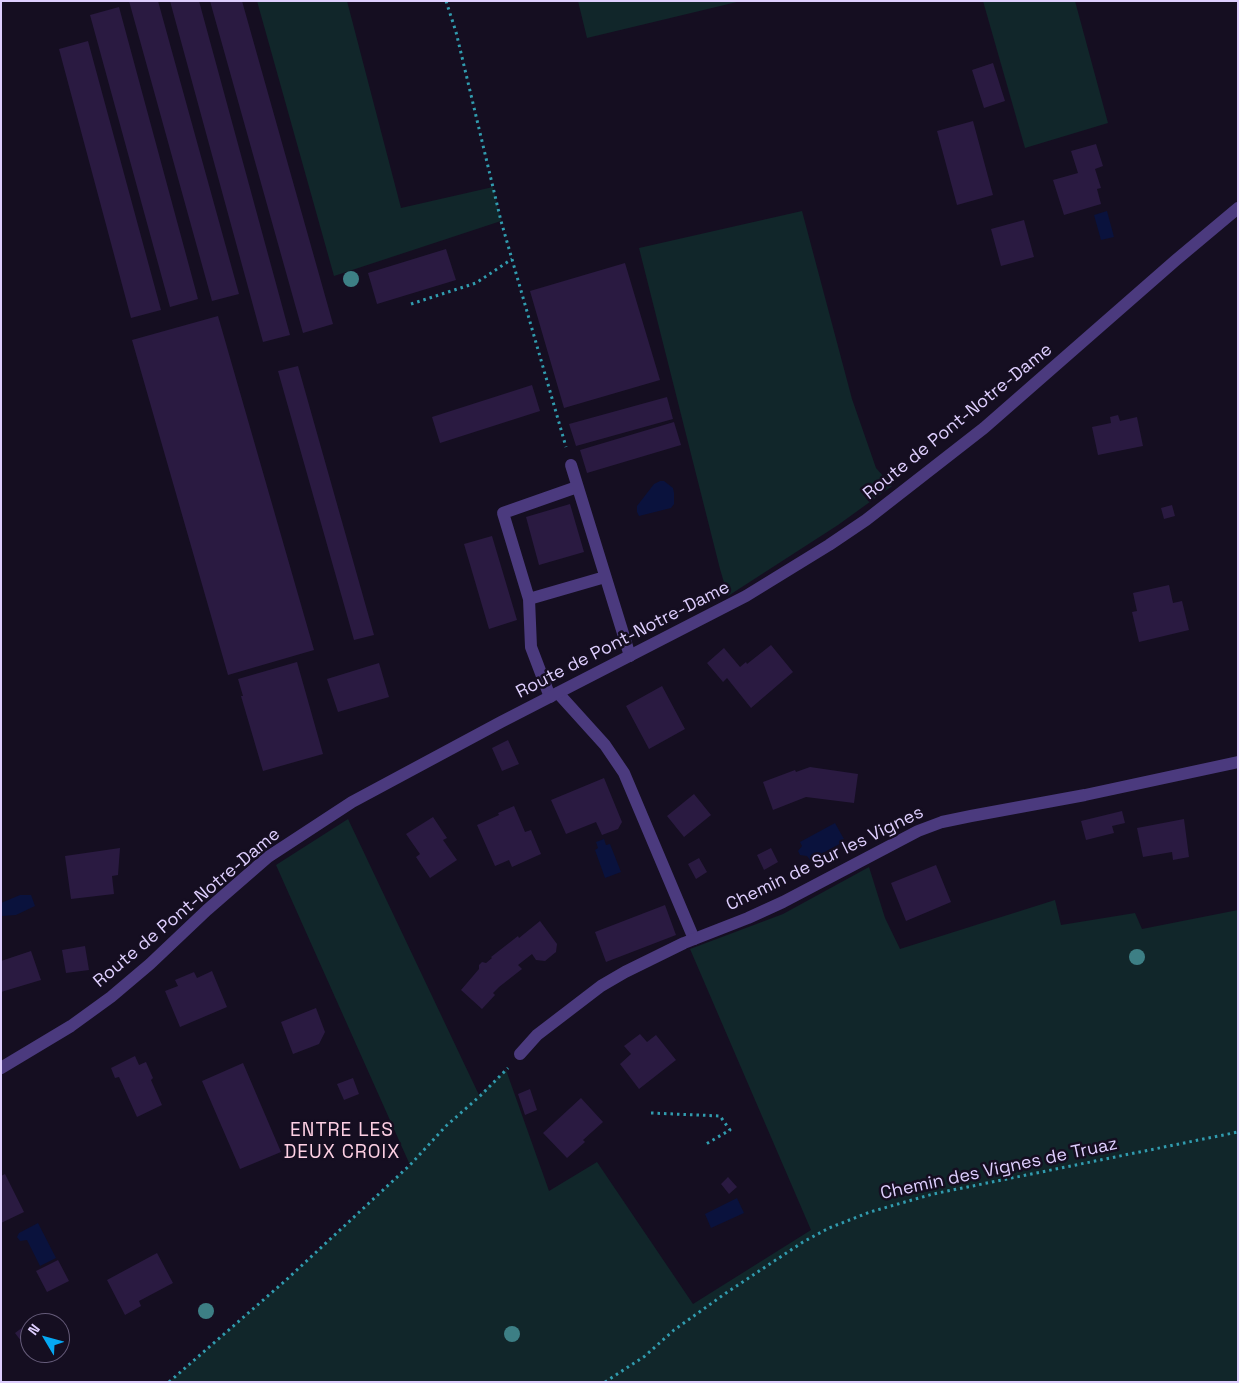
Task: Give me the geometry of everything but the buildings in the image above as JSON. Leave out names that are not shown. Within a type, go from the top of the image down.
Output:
[{"type":"street","name":"Route de Pont-Notre-Dame","points":[[1,1068],[71,1026],[111,997],[150,964],[207,910],[279,849],[352,802],[746,596],[866,520],[984,428],[1238,208]]},
{"type":"street","points":[[571,465],[630,656]]},
{"type":"street","points":[[578,487],[503,513],[529,599],[531,647],[554,695],[605,745],[624,773],[694,939]]},
{"type":"street","points":[[529,599],[605,577]]},
{"type":"street","name":"Chemin de Sur les Vignes","points":[[520,1054],[537,1035],[601,986],[625,972],[694,939],[774,906],[894,842],[942,822],[1086,795],[1238,762]]},
{"type":"path","points":[[446,1],[456,32],[501,221],[571,465]]},
{"type":"path","points":[[411,304],[476,283],[512,260]]},
{"type":"path","points":[[169,1382],[285,1281],[410,1165],[446,1126],[492,1084]]},
{"type":"path","points":[[651,1113],[720,1116],[730,1130],[706,1144]]},
{"type":"path","name":"Chemin des Vignes de Truaz","points":[[605,1382],[645,1356],[674,1330],[726,1293],[803,1242],[829,1228],[870,1212],[933,1194],[1238,1132]]},
{"type":"green space","points":[[257,1],[347,1],[401,208],[493,187],[501,221],[334,276]]},
{"type":"green space","points":[[578,1],[741,1],[587,38]]},
{"type":"green space","points":[[983,1],[1075,1],[1108,123],[1025,148]]},
{"type":"green space","points":[[802,211],[852,399],[876,468],[892,486],[838,525],[728,596],[639,248]]},
{"type":"green space","points":[[348,819],[479,1095],[506,1070],[549,1191],[597,1162],[693,1304],[811,1230],[690,949],[783,914],[869,867],[885,918],[900,949],[1055,900],[1061,925],[1135,913],[1142,929],[1238,910],[1238,1382],[169,1382],[285,1281],[410,1165],[276,865]]},
{"type":"shaded area","points":[[1107,211],[1114,237],[1101,240],[1094,215]]},
{"type":"shaded area","points":[[664,481],[673,488],[674,504],[671,508],[639,516],[637,506],[654,484]]},
{"type":"shaded area","points":[[835,823],[845,841],[810,860],[807,856],[800,855],[798,851],[802,846],[800,842]]},
{"type":"shaded area","points":[[604,839],[606,845],[610,844],[621,872],[605,878],[595,850],[598,848],[596,842]]},
{"type":"shaded area","points":[[20,895],[31,895],[35,906],[16,915],[2,916],[1,903]]},
{"type":"shaded area","points":[[737,1198],[744,1213],[711,1228],[705,1214]]},
{"type":"shaded area","points":[[38,1223],[56,1258],[40,1266],[27,1240],[20,1241],[17,1237],[19,1233]]},
{"type":"district","name":"ENTRE LES DEUX CROIX","points":[[342,1142]]}]
